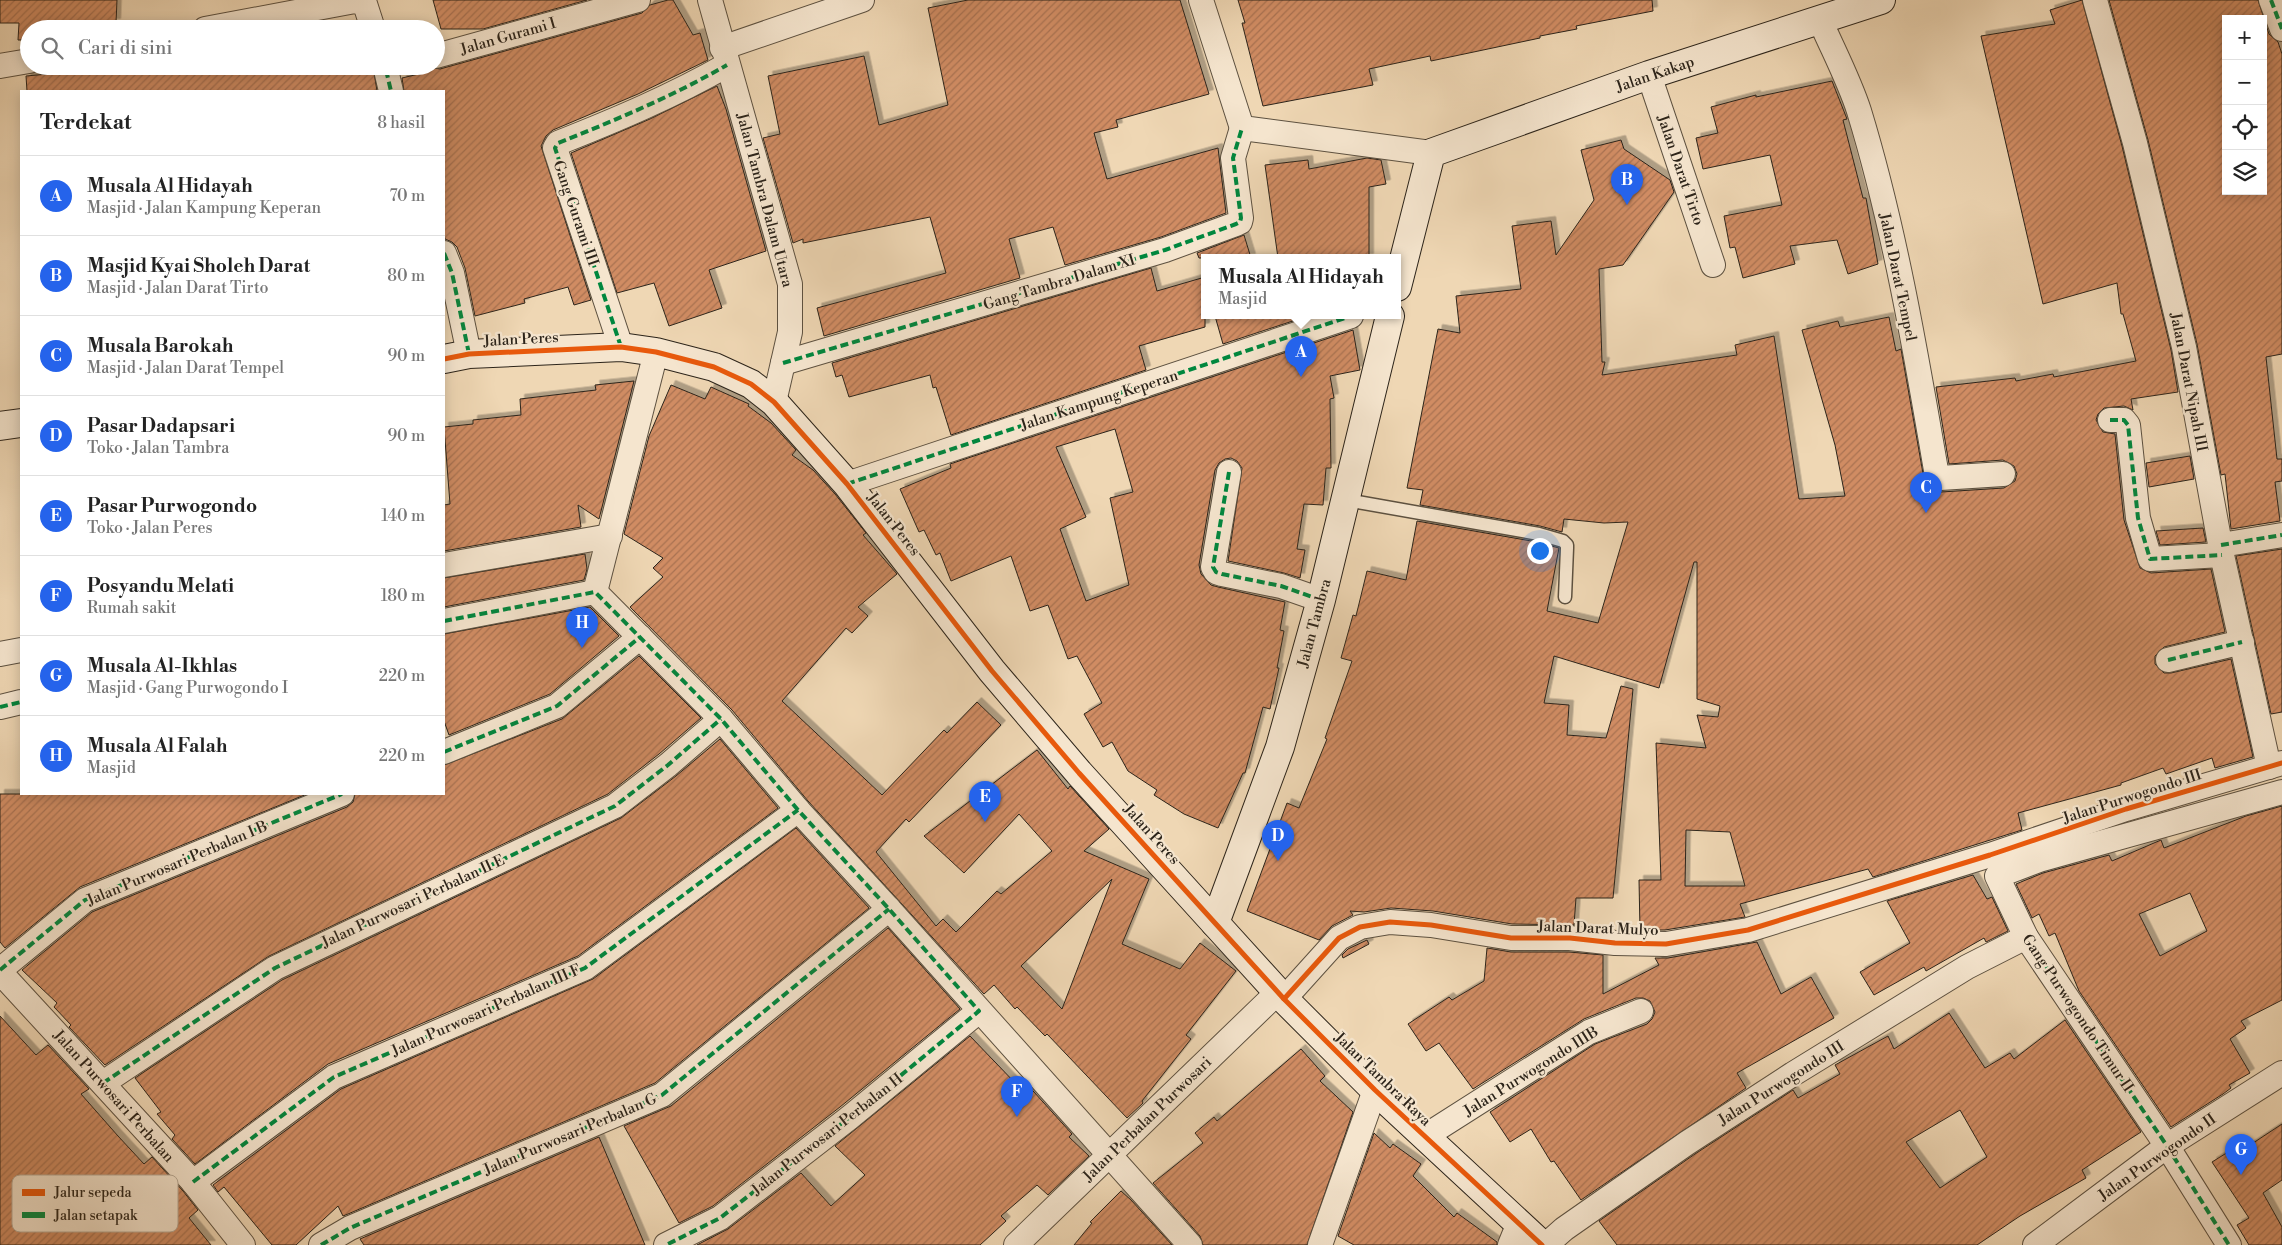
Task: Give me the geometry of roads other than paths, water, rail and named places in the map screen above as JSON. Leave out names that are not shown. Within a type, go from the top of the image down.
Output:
[{"type":"street","name":"Jalan Gurami I","points":[[445,54],[638,0]]},
{"type":"street","name":"Jalan Tambra Dalam Utara","points":[[710,0],[790,284],[790,332],[774,402]]},
{"type":"street","points":[[725,56],[862,0]]},
{"type":"street","points":[[1201,0],[1242,128],[1430,153],[1401,271]]},
{"type":"street","name":"Jalan Kakap","points":[[1430,153],[1649,75],[1881,0]]},
{"type":"street","name":"Jalan Darat Nipah III","points":[[2094,0],[2134,143],[2184,347],[2221,550],[2242,642],[2275,765]]},
{"type":"street","points":[[2271,0],[2282,29]]},
{"type":"street","points":[[253,20],[355,1],[365,4],[370,20]]},
{"type":"street","name":"Jalan Darat Tempel","points":[[1820,20],[1858,109],[1877,179],[1903,293],[1937,476],[1940,478],[2003,474]]},
{"type":"street","name":"Gang Gurami III","points":[[620,347],[555,148],[558,143],[620,118],[697,82],[725,56]]},
{"type":"street","points":[[0,66],[20,63]]},
{"type":"street","name":"Jalan Darat Tirto","points":[[1649,75],[1713,265]]},
{"type":"street","name":"Gang Tambra Dalam XI","points":[[783,363],[1165,250],[1240,222],[1233,158],[1242,128]]},
{"type":"street","points":[[445,256],[452,273],[456,357]]},
{"type":"street","name":"Jalan Kampung Keperan","points":[[847,484],[1342,319]]},
{"type":"street","name":"Jalan Tambra","points":[[1215,923],[1280,747],[1321,600],[1389,319]]},
{"type":"street","name":"Jalan Peres","points":[[456,357],[620,347],[656,352],[714,367],[751,384],[774,402],[847,484],[992,671],[1079,772],[1215,923]]},
{"type":"street","points":[[595,592],[656,352]]},
{"type":"street","points":[[2110,420],[2124,420],[2128,425],[2138,518],[2150,559],[2221,550],[2282,535]]},
{"type":"street","points":[[0,426],[20,424]]},
{"type":"street","points":[[1229,472],[1214,570],[1222,574],[1281,586],[1321,600]]},
{"type":"street","points":[[445,565],[610,536]]},
{"type":"street","points":[[445,621],[595,592]]},
{"type":"street","points":[[595,592],[721,718],[798,810],[1190,1245]]},
{"type":"street","points":[[445,752],[557,706],[640,636]]},
{"type":"street","points":[[2168,660],[2242,642]]},
{"type":"street","points":[[0,654],[20,650]]},
{"type":"street","points":[[0,707],[20,702]]},
{"type":"street","name":"Jalan Purwosari Perbalan II E","points":[[103,1083],[275,968],[615,806],[668,765],[721,718]]},
{"type":"street","name":"Jalan Purwogondo III","points":[[1994,866],[2126,810],[2275,765]]},
{"type":"street","points":[[1994,866],[2039,860],[2282,792]]},
{"type":"street","name":"Jalan Purwosari Perbalan I B","points":[[0,971],[85,900],[340,795]]},
{"type":"street","name":"Jalan Purwosari Perbalan III F","points":[[192,1182],[334,1077],[584,968],[798,810]]},
{"type":"street","name":"Gang Purwogondo Timur II","points":[[1994,866],[2026,937],[2167,1146],[2229,1245]]},
{"type":"street","name":"Jalan Darat Mulyo","points":[[1281,996],[1339,938],[1353,929],[1382,922],[1431,925],[1510,938],[1570,938],[1615,943],[1666,944],[1748,930],[1994,866]]},
{"type":"street","name":"Jalan Purwosari Perbalan G","points":[[321,1245],[350,1228],[662,1095],[889,909]]},
{"type":"street","name":"Jalan Tambra Raya","points":[[1215,923],[1281,996],[1424,1137],[1514,1234],[1542,1245]]},
{"type":"street","name":"Jalan Purwogondo III","points":[[1546,1245],[1564,1229],[1687,1143],[1785,1079],[1967,967],[2026,937]]},
{"type":"street","name":"Jalan Purwosari Perbalan","points":[[0,971],[192,1182],[243,1245]]},
{"type":"street","name":"Jalan Perbalan Purwosari","points":[[1016,1245],[1281,996]]},
{"type":"street","name":"Jalan Purwosari Perbalan H","points":[[666,1245],[720,1218],[849,1118],[979,1011]]},
{"type":"street","name":"Jalan Purwogondo IIIB","points":[[1424,1137],[1589,1032],[1641,1011]]},
{"type":"street","name":"Jalan Purwogondo II","points":[[2035,1245],[2167,1146],[2282,1073]]},
{"type":"street","points":[[1320,1245],[1375,1090]]},
{"type":"lane","points":[[1346,500],[1530,532],[1563,541],[1567,548],[1565,597]]},
{"type":"place","name":"Masjid Kyai Sholeh Darat","points":[[1627,205]]},
{"type":"place","name":"Musala Al Hidayah","points":[[1301,377]]},
{"type":"place","name":"Musala Barokah","points":[[1926,513]]},
{"type":"place","name":"Musala Al Falah","points":[[582,648]]},
{"type":"place","name":"Pasar Purwogondo","points":[[985,822]]},
{"type":"place","name":"Pasar Dadapsari","points":[[1278,861]]},
{"type":"place","name":"Posyandu Melati","points":[[1017,1117]]},
{"type":"place","name":"Musala Al-Ikhlas","points":[[2241,1175]]}]
